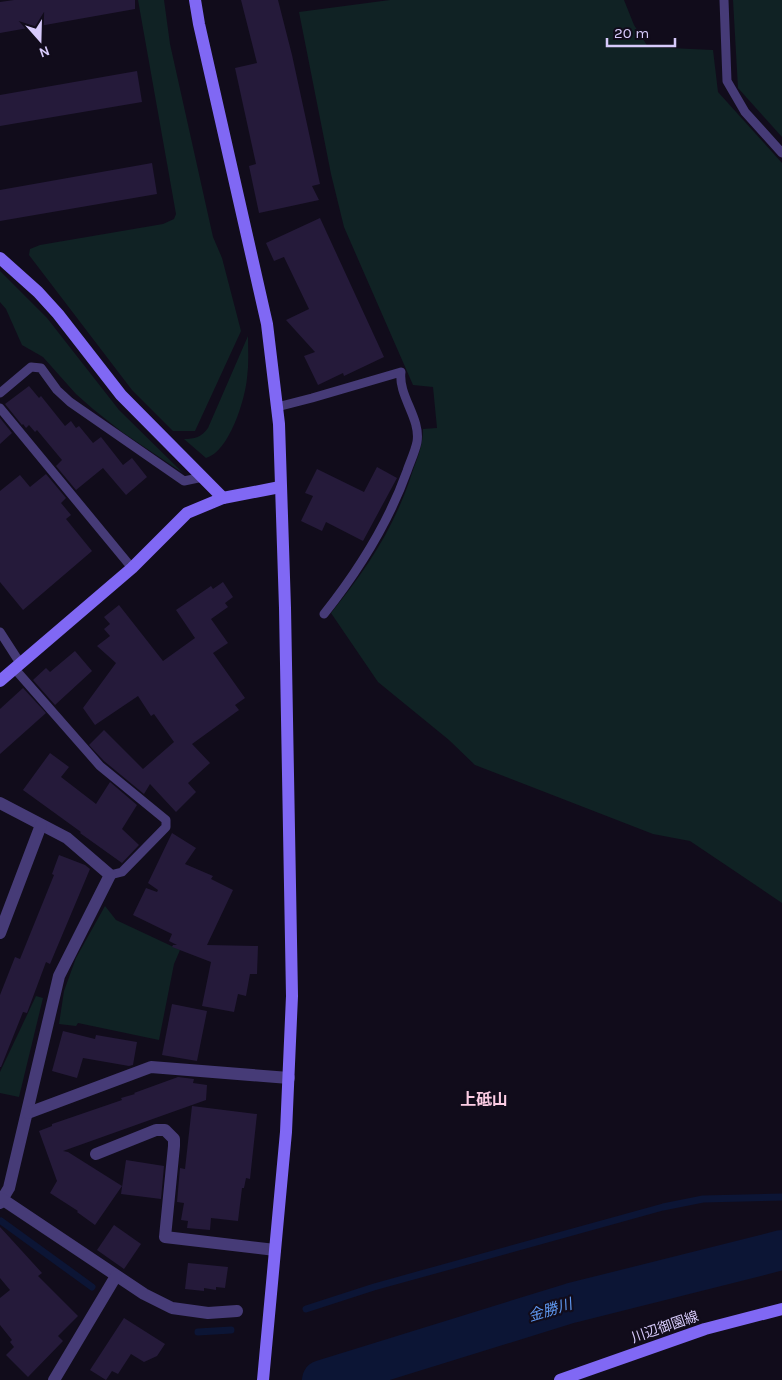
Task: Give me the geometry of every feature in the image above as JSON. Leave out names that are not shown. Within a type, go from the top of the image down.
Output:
[{"type":"street","points":[[194,0],[267,324],[277,407],[286,637],[292,986],[286,1132],[263,1380]]},
{"type":"street","points":[[0,258],[38,292],[58,314],[120,395],[223,498]]},
{"type":"street","points":[[0,681],[132,568],[187,512],[223,498],[280,487]]},
{"type":"street","points":[[0,803],[67,838],[110,875],[59,976],[10,1188],[1,1201],[144,1294],[172,1308],[208,1313],[237,1311]]},
{"type":"street","points":[[0,933],[42,825]]},
{"type":"street","points":[[28,1113],[151,1067],[289,1078]]},
{"type":"street","points":[[96,1154],[156,1130],[165,1130],[174,1139],[174,1146],[164,1236],[275,1250]]},
{"type":"street","points":[[54,1380],[116,1276]]},
{"type":"street","name":"川辺御園線","points":[[560,1380],[705,1329],[782,1309]]},
{"type":"lane","points":[[724,0],[727,80],[745,112],[782,153]]},
{"type":"lane","points":[[0,393],[31,367],[41,368],[57,390],[70,402],[161,466],[184,480],[203,477]]},
{"type":"lane","points":[[277,407],[401,372],[400,383],[417,428],[417,442],[402,484],[381,530],[345,588],[324,614]]},
{"type":"lane","points":[[0,408],[132,568]]},
{"type":"lane","points":[[0,632],[17,665],[100,766],[166,820],[166,827],[122,872],[110,875]]},
{"type":"shaded area","points":[[138,0],[164,0],[170,44],[213,237],[222,258],[241,331],[195,431],[173,431],[132,390],[29,255],[30,249],[40,245],[163,224],[174,219],[176,214]]},
{"type":"shaded area","points":[[390,0],[624,0],[634,25],[648,47],[713,50],[718,92],[782,163],[782,903],[690,841],[653,834],[475,765],[449,740],[378,682],[331,613],[368,563],[398,510],[417,460],[423,429],[437,428],[433,387],[413,385],[344,227],[331,174],[299,12]]},
{"type":"shaded area","points":[[733,0],[782,0],[782,137],[738,88]]},
{"type":"shaded area","points":[[0,271],[47,318],[119,410],[183,473],[122,432],[93,409],[76,394],[43,357],[22,345],[6,309],[0,302]]},
{"type":"shaded area","points":[[248,336],[248,373],[246,388],[239,411],[229,436],[222,446],[214,454],[206,458],[184,439],[198,437],[208,428]]},
{"type":"shaded area","points":[[105,906],[116,920],[180,950],[174,964],[159,1040],[78,1023],[76,1026],[59,1024],[64,991],[76,958]]},
{"type":"shaded area","points":[[36,996],[43,998],[19,1097],[0,1093],[0,1072]]},
{"type":"building","points":[[14,0],[135,0],[135,9],[0,33],[0,2]]},
{"type":"building","points":[[241,0],[278,0],[320,184],[312,186],[319,200],[259,213],[249,166],[256,164],[235,68],[257,63]]},
{"type":"building","points":[[137,71],[142,102],[0,126],[0,95]]},
{"type":"building","points":[[152,163],[157,194],[0,221],[0,190]]},
{"type":"building","points":[[320,218],[384,357],[344,376],[343,373],[318,385],[304,356],[315,352],[286,320],[309,309],[284,257],[274,261],[266,243]]},
{"type":"building","points":[[29,386],[39,398],[41,396],[65,426],[71,421],[76,428],[79,426],[93,443],[101,437],[123,465],[132,458],[147,477],[126,495],[103,468],[76,490],[56,466],[62,460],[37,430],[35,432],[29,425],[26,428],[22,425],[5,404]]},
{"type":"building","points":[[0,418],[12,433],[0,444]]},
{"type":"building","points":[[377,467],[397,478],[363,541],[326,522],[322,531],[301,521],[313,496],[305,493],[317,469],[364,492]]},
{"type":"building","points":[[46,474],[66,498],[61,503],[71,515],[66,519],[92,551],[23,610],[0,582],[0,491],[20,475],[30,487]]},
{"type":"building","points":[[223,582],[233,597],[225,603],[228,607],[211,619],[228,643],[213,653],[245,698],[235,705],[239,710],[192,744],[210,763],[188,783],[196,792],[176,812],[150,784],[144,794],[104,761],[89,745],[104,730],[143,769],[174,742],[154,714],[151,716],[138,696],[95,725],[83,708],[116,663],[97,646],[110,636],[104,629],[110,624],[104,617],[119,605],[163,661],[195,638],[176,610],[211,586],[213,589]]},
{"type":"building","points":[[75,651],[92,671],[55,705],[33,680],[46,668],[50,672]]},
{"type":"building","points":[[23,688],[46,713],[0,754],[0,709]]},
{"type":"building","points":[[50,753],[69,767],[61,777],[96,804],[110,782],[137,805],[122,829],[139,845],[122,863],[23,790]]},
{"type":"building","points":[[172,833],[196,848],[185,864],[213,876],[211,879],[233,890],[207,945],[258,946],[257,974],[250,974],[246,996],[238,994],[234,1012],[202,1006],[211,962],[172,947],[177,945],[169,941],[172,934],[133,915],[146,888],[157,892],[158,890],[148,883]]},
{"type":"building","points":[[59,855],[85,865],[90,869],[50,964],[46,962],[27,1013],[23,1012],[0,1067],[0,995],[15,957],[20,959],[54,875],[52,874]]},
{"type":"building","points":[[172,1004],[207,1011],[197,1061],[162,1055]]},
{"type":"building","points":[[63,1031],[95,1039],[96,1035],[137,1042],[133,1065],[129,1066],[83,1058],[77,1078],[52,1071]]},
{"type":"building","points":[[178,1077],[194,1079],[193,1083],[207,1085],[206,1100],[63,1151],[68,1152],[122,1186],[95,1225],[78,1211],[50,1193],[57,1181],[39,1131],[52,1126],[52,1124],[122,1100],[121,1098]]},
{"type":"building","points":[[192,1106],[257,1114],[250,1179],[246,1178],[244,1188],[242,1188],[238,1221],[211,1218],[210,1230],[187,1228],[188,1221],[181,1220],[184,1203],[177,1202],[180,1168],[185,1169]]},
{"type":"building","points":[[126,1160],[164,1166],[161,1199],[121,1194]]},
{"type":"building","points":[[114,1225],[141,1244],[124,1269],[97,1250]]},
{"type":"building","points":[[0,1227],[42,1273],[38,1276],[78,1316],[58,1336],[63,1341],[28,1377],[6,1355],[14,1347],[10,1342],[12,1340],[0,1325],[0,1298],[10,1290],[0,1278]]},
{"type":"building","points":[[188,1263],[228,1267],[225,1288],[216,1287],[216,1290],[204,1288],[204,1291],[185,1289]]},
{"type":"building","points":[[124,1318],[165,1344],[157,1356],[144,1362],[131,1354],[118,1374],[112,1371],[106,1380],[90,1370]]},
{"type":"waterway","points":[[306,1309],[374,1287],[663,1207],[703,1199],[782,1197]]},
{"type":"waterway","points":[[1,1221],[92,1287]]},
{"type":"waterway","name":"金勝川","points":[[322,1380],[571,1303],[782,1250]]},
{"type":"waterway","points":[[198,1332],[231,1330]]},
{"type":"district","name":"上砥山","points":[[484,1099]]}]
